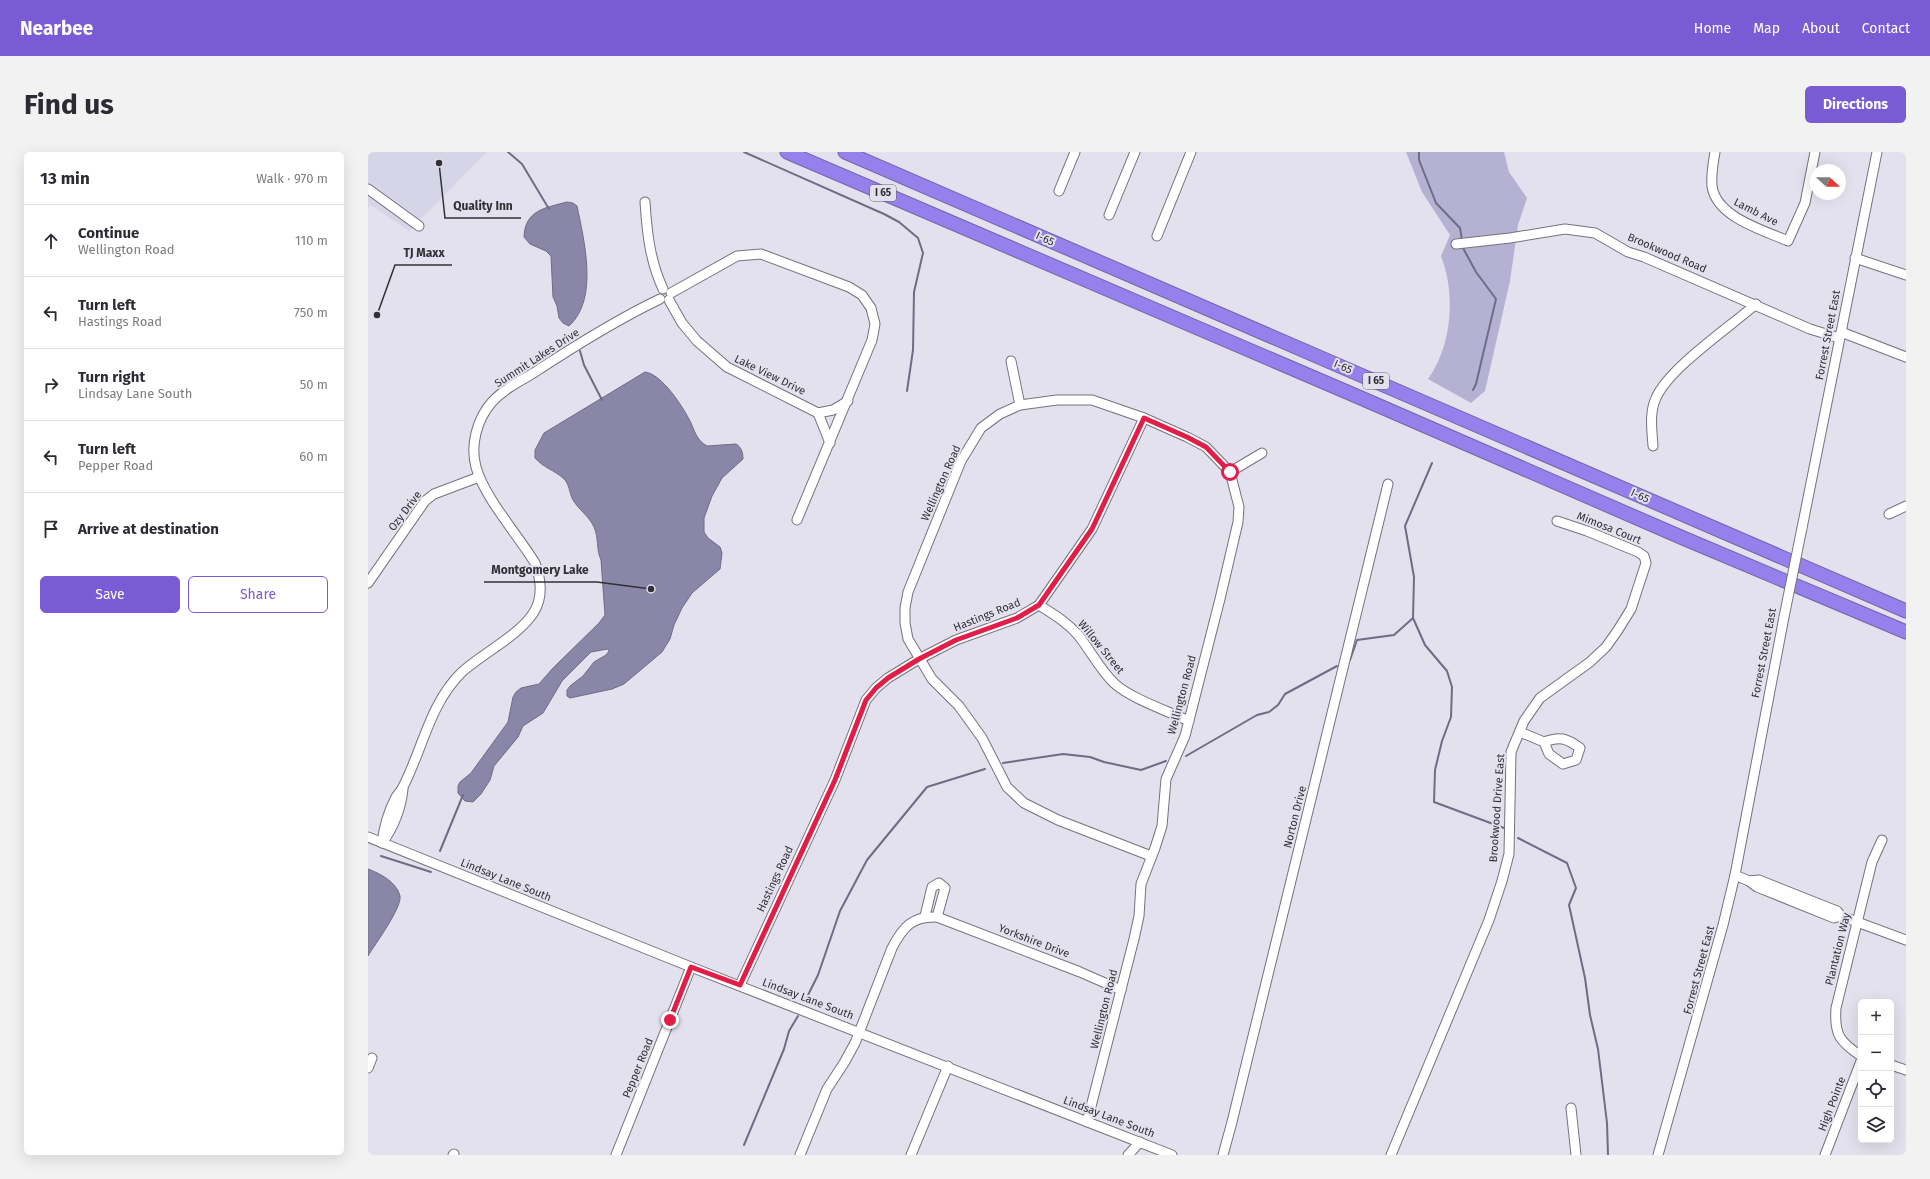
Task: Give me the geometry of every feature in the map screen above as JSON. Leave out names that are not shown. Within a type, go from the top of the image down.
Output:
[{"type":"highway","name":"I 65","points":[[787,152],[1683,538],[1906,632]]},
{"type":"highway","name":"I-65","points":[[845,152],[1906,611]]},
{"type":"street","points":[[1060,191],[1076,152]]},
{"type":"street","points":[[1109,215],[1135,152]]},
{"type":"street","points":[[1157,236],[1191,152]]},
{"type":"street","name":"Lamb Ave","points":[[1715,152],[1712,167],[1712,186],[1716,198],[1726,211],[1788,241],[1805,203],[1815,152]]},
{"type":"street","name":"Forrest Street East","points":[[1658,1155],[1696,1024],[1735,875],[1784,617],[1877,152]]},
{"type":"street","points":[[368,189],[419,226]]},
{"type":"street","name":"Lake View Drive","points":[[645,202],[650,250],[657,275],[680,320],[697,341],[727,368],[818,413]]},
{"type":"street","name":"Brookwood Road","points":[[1456,244],[1510,238],[1565,229],[1595,233],[1628,252],[1644,257],[1756,304],[1810,329],[1840,335],[1906,357]]},
{"type":"street","name":"Summit Lakes Drive","points":[[382,843],[392,830],[402,799],[403,788],[432,717],[446,692],[461,674],[478,658],[517,631],[528,620],[538,604],[540,576],[535,563],[479,477],[474,453],[475,438],[480,422],[492,402],[504,392],[548,363],[640,308],[737,256],[760,254],[798,266],[849,287],[862,295],[872,308],[875,324],[872,340],[830,444],[797,520]]},
{"type":"street","points":[[1855,258],[1906,275]]},
{"type":"street","points":[[1653,446],[1652,413],[1656,398],[1665,384],[1694,356],[1756,304]]},
{"type":"street","points":[[1011,361],[1020,405]]},
{"type":"street","points":[[830,444],[818,413],[833,410],[848,400]]},
{"type":"street","name":"Wellington Road","points":[[1087,1122],[1139,916],[1141,884],[1162,826],[1166,779],[1180,750],[1189,722],[1238,522],[1239,507],[1230,472],[1206,447],[1187,437],[1144,418],[1092,400],[1057,400],[1020,405],[1000,414],[981,428],[961,461],[908,592],[905,608],[905,623],[908,638],[932,679],[959,706],[982,738],[1007,787],[1024,803],[1058,820],[1151,856]]},
{"type":"street","name":"Hastings Road","points":[[740,985],[835,780],[862,707],[876,688],[888,678],[919,659],[956,640],[1017,618],[1039,605],[1092,529],[1144,418]]},
{"type":"street","points":[[1230,472],[1262,453]]},
{"type":"street","name":"Ozy Drive","points":[[368,583],[426,501],[434,494],[479,477]]},
{"type":"street","name":"Norton Drive","points":[[1223,1155],[1388,484]]},
{"type":"street","points":[[1890,514],[1906,506]]},
{"type":"street","name":"Mimosa Court","points":[[1557,521],[1587,531],[1638,552],[1644,556],[1646,563]]},
{"type":"street","name":"Brookwood Drive East","points":[[1391,1155],[1489,920],[1502,881],[1508,854],[1511,752],[1524,721],[1540,698],[1590,662],[1606,647],[1631,609],[1646,563]]},
{"type":"street","name":"Willow Street","points":[[1039,605],[1060,618],[1077,635],[1105,673],[1116,685],[1129,693],[1189,722]]},
{"type":"street","points":[[1520,732],[1544,742]]},
{"type":"street","name":"Lindsay Lane South","points":[[368,837],[691,967],[948,1066],[1172,1155]]},
{"type":"street","name":"Plantation Way","points":[[1858,1054],[1846,1046],[1840,1039],[1835,1024],[1836,1008],[1872,862],[1882,840]]},
{"type":"street","points":[[1735,875],[1749,881],[1758,880],[1836,911],[1841,916],[1906,940]]},
{"type":"street","points":[[800,1155],[827,1090],[844,1063],[859,1032],[899,934],[910,923],[925,916],[932,888],[939,883],[945,888],[937,917]]},
{"type":"street","name":"Yorkshire Drive","points":[[925,916],[937,917],[1080,972],[1121,990]]},
{"type":"street","name":"Pepper Road","points":[[616,1155],[691,967]]},
{"type":"street","points":[[368,1068],[372,1058]]},
{"type":"street","points":[[912,1155],[948,1066]]},
{"type":"street","points":[[1894,1066],[1906,1070]]},
{"type":"street","name":"High Pointe","points":[[1825,1155],[1858,1069]]},
{"type":"street","points":[[1571,1108],[1576,1155]]},
{"type":"street","points":[[1128,1155],[1140,1142]]},
{"type":"street","points":[[1138,1155],[1140,1142]]},
{"type":"shaded area","points":[[368,152],[487,152],[409,231],[371,205],[368,208]]},
{"type":"shaded area","points":[[1406,152],[1504,152],[1509,172],[1527,198],[1518,225],[1510,281],[1485,391],[1471,403],[1428,379],[1436,366],[1447,336],[1450,303],[1449,287],[1441,256],[1450,235],[1422,192]]},
{"type":"shaded area","points":[[567,202],[573,203],[577,206],[583,235],[587,269],[587,285],[584,301],[578,314],[569,326],[563,323],[559,318],[557,306],[553,297],[551,256],[546,251],[530,244],[524,237],[525,228],[532,216],[551,206]]},
{"type":"shaded area","points":[[645,372],[652,374],[671,392],[687,415],[696,435],[703,444],[707,446],[736,444],[743,454],[743,459],[722,478],[712,496],[704,518],[704,532],[708,538],[720,547],[722,553],[720,569],[692,593],[682,608],[674,625],[670,639],[662,652],[624,684],[612,689],[570,698],[567,696],[567,690],[570,686],[583,676],[594,662],[606,655],[609,651],[608,649],[591,652],[562,681],[543,713],[523,726],[518,737],[494,766],[490,780],[481,794],[473,802],[465,801],[458,793],[458,786],[460,782],[471,773],[508,722],[513,697],[516,692],[521,688],[539,684],[605,615],[601,560],[598,552],[594,527],[573,500],[565,480],[535,458],[535,450],[544,433]]},
{"type":"shaded area","points":[[368,869],[391,882],[395,886],[400,896],[397,909],[393,917],[368,956]]},
{"type":"waterway","points":[[508,152],[522,164],[549,209]]},
{"type":"waterway","points":[[744,152],[884,214],[899,222],[918,238],[923,253],[914,292],[913,350],[907,391]]},
{"type":"waterway","points":[[1419,152],[1419,160],[1436,203],[1460,228],[1462,240]]},
{"type":"waterway","points":[[1463,248],[1476,272],[1496,299],[1476,384],[1473,390]]},
{"type":"waterway","points":[[580,351],[584,365],[602,400]]},
{"type":"waterway","points":[[1432,463],[1405,526],[1414,577],[1413,618],[1425,645],[1447,671],[1452,687],[1451,717],[1442,741],[1435,770],[1434,802],[1504,828]]},
{"type":"waterway","points":[[1350,660],[1357,640],[1394,635],[1413,618]]},
{"type":"waterway","points":[[1186,756],[1257,715],[1269,712],[1278,705],[1285,694],[1337,666]]},
{"type":"waterway","points":[[1003,763],[1063,754],[1090,757],[1104,762],[1141,770],[1166,761]]},
{"type":"waterway","points":[[805,1001],[818,975],[840,911],[867,860],[927,787],[985,769]]},
{"type":"waterway","points":[[440,851],[463,795]]},
{"type":"waterway","points":[[1518,838],[1567,863],[1576,888],[1569,905],[1585,978],[1590,1015],[1598,1049],[1607,1123],[1608,1155]]},
{"type":"waterway","points":[[381,856],[431,872]]},
{"type":"waterway","points":[[744,1145],[784,1049],[789,1031],[798,1016]]},
{"type":"place","name":"Quality Inn","points":[[439,163]]},
{"type":"place","name":"TJ Maxx","points":[[377,315]]},
{"type":"place","name":"Montgomery Lake","points":[[651,589]]},
{"type":"route","points":[[670,1020],[691,967],[740,985],[784,886],[835,780],[862,707],[866,700],[876,688],[888,678],[919,659],[956,640],[1017,618],[1039,605],[1084,543],[1092,529],[1144,418],[1206,447],[1230,472]]}]
